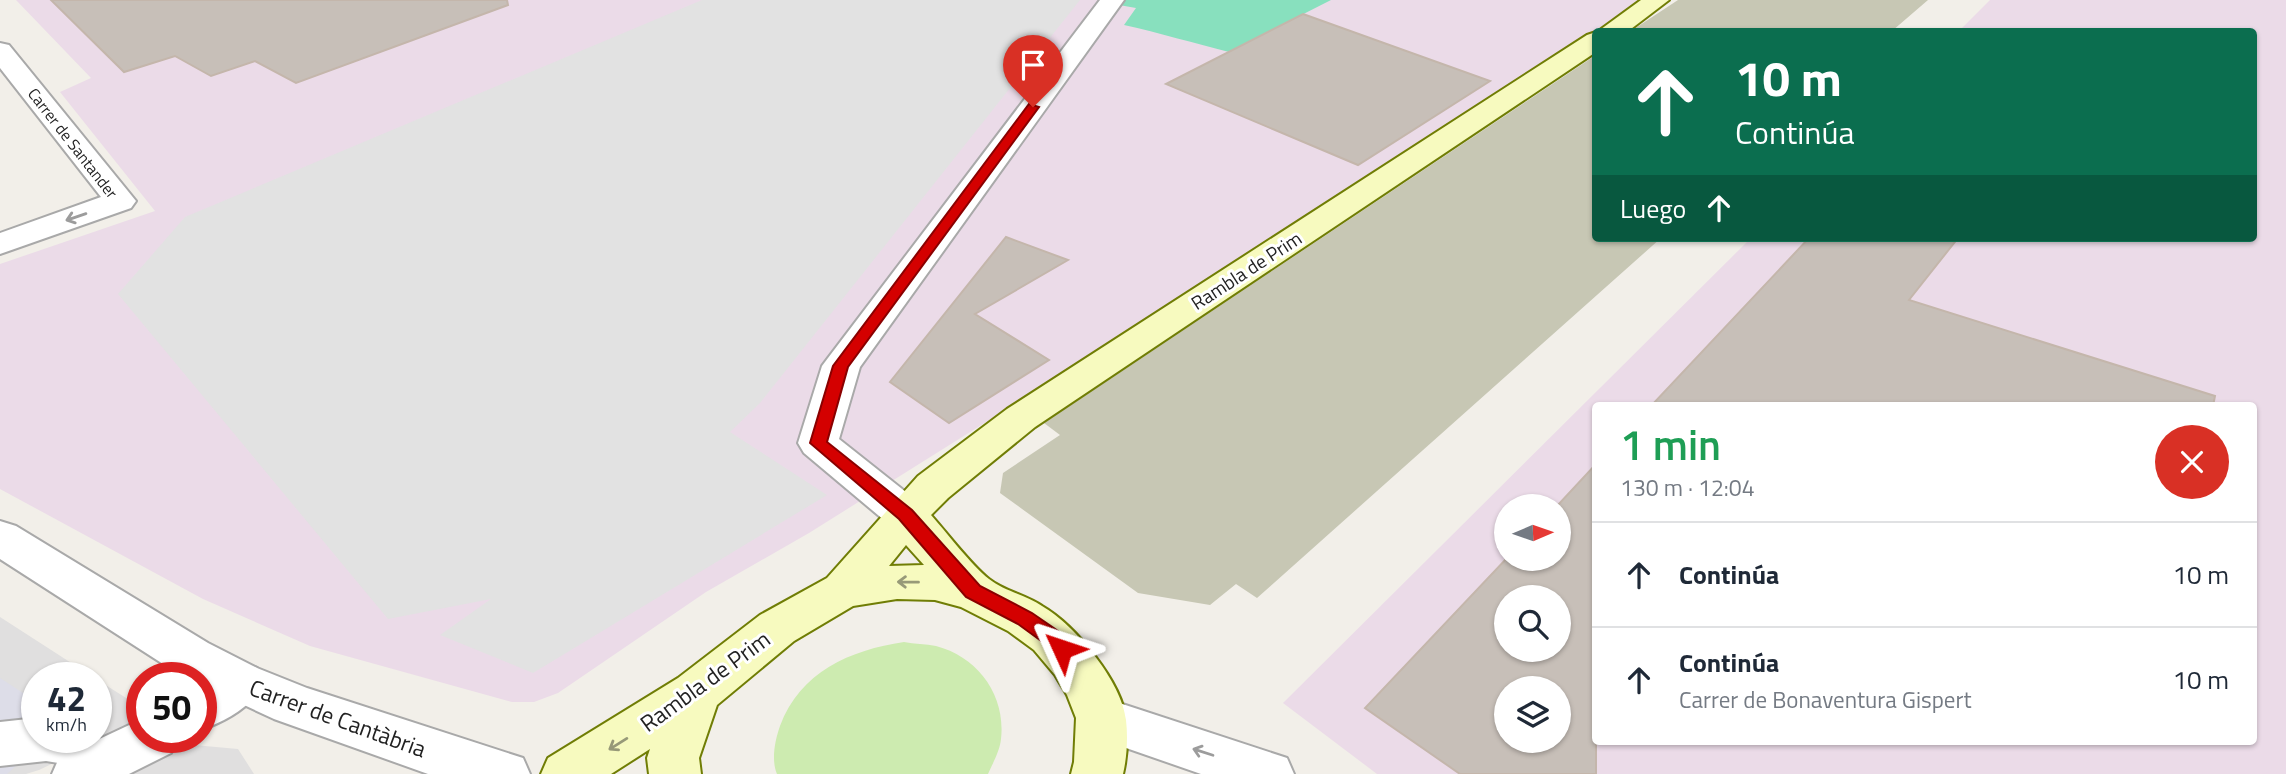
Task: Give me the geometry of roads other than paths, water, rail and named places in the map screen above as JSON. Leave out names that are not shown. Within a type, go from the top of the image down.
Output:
[{"type":"main road","points":[[1615,28],[1657,0]]},
{"type":"main road","name":"Rambla de Prim","points":[[567,774],[696,694],[776,628],[843,590],[906,515],[951,472],[1021,418],[1592,43]]},
{"type":"main road","points":[[906,515],[973,592]]},
{"type":"main road","points":[[843,590],[897,582],[936,583],[973,592],[1025,618],[1051,637],[1072,661],[1089,688],[1101,718],[1097,774]]},
{"type":"main road","points":[[675,774],[673,758],[696,694]]},
{"type":"street","points":[[906,515],[818,443],[841,366],[1112,0]]},
{"type":"street","name":"Carrer de Santander","points":[[0,51],[120,201],[0,244]]},
{"type":"street","name":"Carrer de Cantàbria","points":[[0,537],[191,657],[221,696],[292,704],[450,759],[504,774]]},
{"type":"street","points":[[1101,718],[1268,774]]},
{"type":"street","points":[[0,744],[46,739],[78,759],[126,745]]}]
